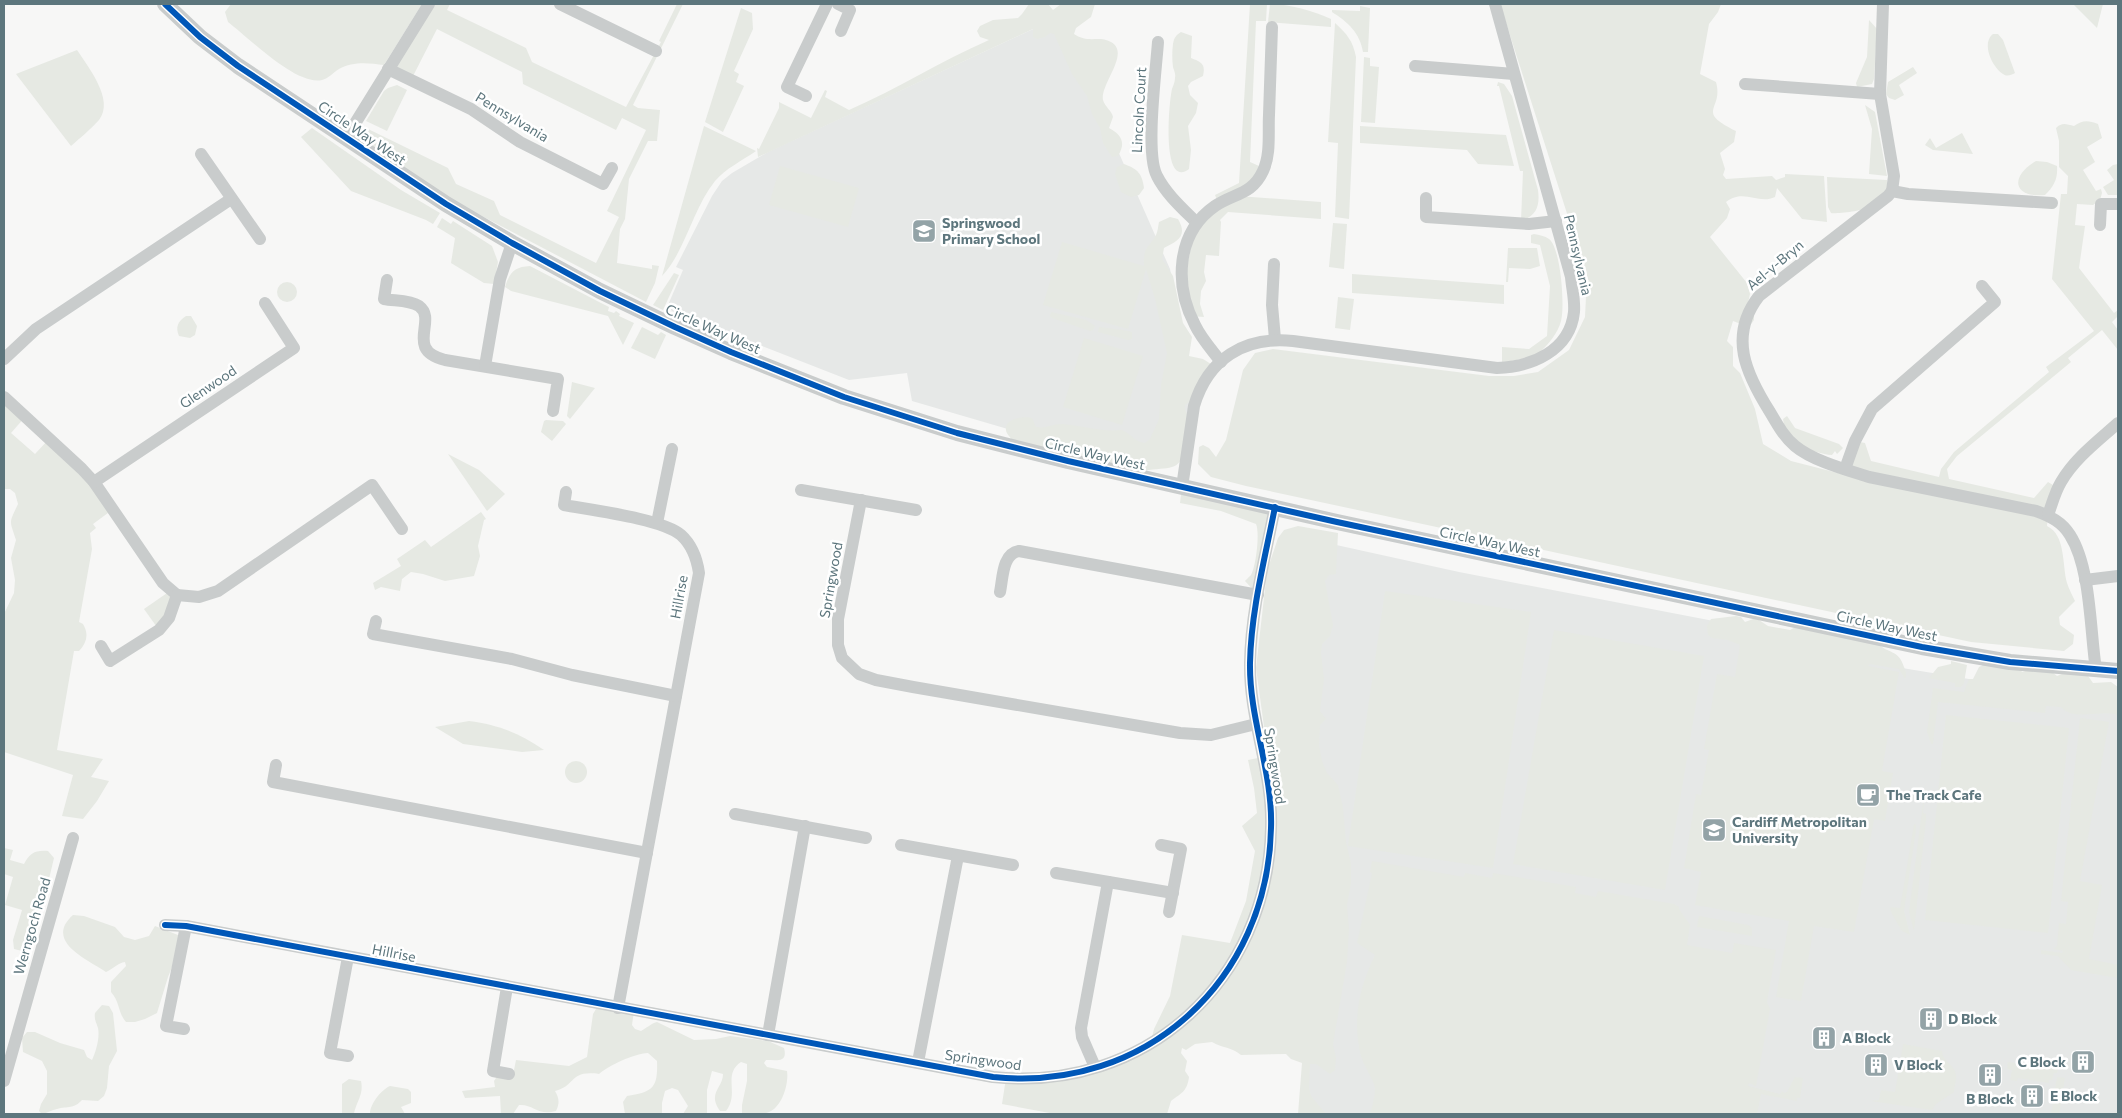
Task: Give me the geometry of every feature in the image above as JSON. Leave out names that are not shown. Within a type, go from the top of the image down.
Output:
[{"type":"street","name":"Circle Way West","points":[[165,4],[220,52],[446,204],[512,243],[600,291],[675,328],[844,396],[911,419],[1002,445],[1337,522],[1950,652],[2020,663],[2118,671]]},
{"type":"street","points":[[346,138],[429,4]]},
{"type":"street","points":[[560,4],[656,51]]},
{"type":"street","points":[[806,96],[787,87],[827,4]]},
{"type":"street","points":[[838,4],[850,10],[841,31]]},
{"type":"street","name":"Pennsylvania","points":[[1182,487],[1194,406],[1198,394],[1204,382],[1221,362],[1244,346],[1275,339],[1497,368],[1516,367],[1536,362],[1555,349],[1569,328],[1574,315],[1571,277],[1495,4]]},
{"type":"street","points":[[1883,4],[1880,94],[1894,176],[1892,191],[1908,194],[2052,203]]},
{"type":"street","points":[[1221,362],[1194,323],[1181,270],[1184,247],[1197,223],[1218,204],[1248,190],[1262,172],[1268,148],[1272,27]]},
{"type":"street","name":"Lincoln Court","points":[[1158,42],[1152,164],[1160,183],[1197,223]]},
{"type":"street","points":[[1416,66],[1514,74]]},
{"type":"street","name":"Pennsylvania","points":[[388,69],[471,108],[520,142],[603,184],[612,168]]},
{"type":"street","points":[[1745,84],[1880,94]]},
{"type":"street","points":[[201,154],[260,239]]},
{"type":"street","name":"Ael-y-Bryn","points":[[1892,191],[1759,296],[1749,311],[1744,326],[1743,357],[1747,372],[1755,389],[1784,436],[1802,451],[1845,469],[1888,481],[2027,509],[2048,515],[2062,525],[2072,538],[2079,554],[2085,580],[2096,670]]},
{"type":"street","points":[[1426,198],[1426,217],[1529,224],[1556,221]]},
{"type":"street","points":[[4,359],[36,329],[231,199]]},
{"type":"street","points":[[2100,225],[2101,204],[2118,204]]},
{"type":"street","points":[[485,366],[500,279],[512,243]]},
{"type":"street","points":[[1274,264],[1272,305],[1275,339]]},
{"type":"street","points":[[387,280],[384,299],[412,304],[423,310],[425,316],[423,344],[431,355],[445,360],[558,379],[553,411]]},
{"type":"street","points":[[1845,469],[1854,441],[1872,409],[1995,302],[1982,286]]},
{"type":"street","name":"Glenwood","points":[[94,482],[294,348],[265,303]]},
{"type":"street","points":[[4,398],[94,482],[163,583],[177,595],[199,597],[218,591],[372,485],[402,529]]},
{"type":"street","points":[[2048,515],[2058,488],[2067,474],[2090,447],[2118,424]]},
{"type":"street","points":[[657,523],[672,450]]},
{"type":"street","points":[[801,490],[916,510]]},
{"type":"street","name":"Hillrise","points":[[165,925],[186,926],[618,1008],[699,573],[694,553],[688,543],[673,529],[657,523],[564,505],[566,492]]},
{"type":"street","name":"Springwood","points":[[861,500],[837,633],[842,658],[859,674],[904,686],[1188,734],[1211,735],[1256,724]]},
{"type":"street","name":"Springwood","points":[[618,1008],[1006,1078],[1059,1076],[1131,1055],[1150,1045],[1190,1015],[1226,974],[1250,931],[1264,886],[1271,827],[1269,795],[1252,702],[1250,665],[1258,595],[1275,507]]},
{"type":"street","points":[[1000,592],[1008,558],[1013,552],[1019,551],[1258,595]]},
{"type":"street","points":[[2085,580],[2118,576]]},
{"type":"street","points":[[101,646],[110,661],[159,630],[169,618],[177,595]]},
{"type":"street","points":[[376,621],[373,634],[512,660],[572,675],[676,696]]},
{"type":"street","points":[[276,765],[273,782],[647,853]]},
{"type":"street","points":[[735,814],[866,838]]},
{"type":"street","points":[[768,1035],[805,826]]},
{"type":"street","name":"Werngoch Road","points":[[4,1081],[73,838]]},
{"type":"street","points":[[1161,845],[1180,849],[1169,912]]},
{"type":"street","points":[[901,846],[1014,865]]},
{"type":"street","points":[[918,1062],[958,856]]},
{"type":"street","points":[[1056,873],[1173,893]]},
{"type":"street","points":[[1095,1067],[1082,1037],[1081,1028],[1108,882]]},
{"type":"street","points":[[184,1029],[166,1026],[186,926]]},
{"type":"street","points":[[348,957],[330,1052],[348,1056]]},
{"type":"street","points":[[508,987],[493,1071],[509,1074]]},
{"type":"shaded area","points":[[231,4],[422,4],[384,65],[367,63],[344,66],[322,80],[311,80],[286,69],[228,22],[225,12]]},
{"type":"shaded area","points":[[429,4],[450,4],[447,10],[526,48],[532,62],[626,107],[661,42],[659,41],[677,4],[683,4],[633,105],[638,108],[660,110],[657,141],[648,141],[629,179],[625,219],[620,229],[617,263],[652,269],[652,265],[659,266],[655,283],[646,302],[459,204],[366,143],[364,127],[448,168],[456,184],[494,201],[500,215],[596,263],[619,217],[607,211],[646,130],[622,118],[616,130],[523,84],[522,72],[437,29],[411,80],[388,69]]},
{"type":"shaded area","points":[[1029,4],[1048,4],[1053,10],[1061,4],[1095,4],[1091,17],[1076,28],[1074,34],[1089,39],[1106,40],[1116,47],[1118,53],[1103,93],[1103,100],[1113,117],[1109,128],[1120,137],[1122,143],[1118,156],[1112,157],[1103,143],[1100,128],[1092,114],[1087,96],[1072,74],[1054,34],[1050,33],[1045,37],[1037,39],[1033,37],[1033,29],[758,157],[757,148],[759,149],[779,108],[779,102],[811,118],[825,90],[827,91],[825,97],[849,110],[989,40],[980,37],[977,31],[980,26],[993,20],[1018,18]]},
{"type":"shaded area","points":[[1250,4],[1267,4],[1266,21],[1256,21],[1250,162],[1259,166],[1248,184],[1237,192],[1217,200],[1215,195],[1239,183]]},
{"type":"shaded area","points":[[1270,4],[1278,4],[1317,13],[1331,19],[1331,27],[1268,22]]},
{"type":"shaded area","points":[[1500,4],[1721,4],[1718,12],[1709,24],[1700,74],[1716,82],[1717,99],[1713,114],[1716,119],[1736,131],[1734,142],[1720,153],[1725,169],[1723,175],[1726,179],[1772,176],[1776,180],[1785,177],[1785,174],[1824,176],[1827,222],[1802,219],[1777,188],[1775,197],[1769,199],[1739,196],[1726,202],[1730,209],[1727,218],[1710,237],[1747,283],[1750,294],[1747,308],[1754,312],[1754,320],[1749,327],[1733,321],[1727,341],[1733,347],[1733,366],[1740,373],[1755,409],[1763,444],[1791,461],[1842,474],[1855,441],[1865,443],[1871,461],[1939,477],[1941,469],[1954,452],[2049,372],[2046,367],[2094,331],[2052,279],[2061,194],[2067,194],[2068,176],[2059,167],[2059,141],[2056,128],[2062,124],[2074,126],[2085,121],[2098,124],[2102,138],[2087,147],[2095,162],[2083,170],[2096,191],[2101,189],[2102,193],[2100,200],[2093,205],[2077,204],[2075,225],[2085,226],[2079,268],[2114,313],[2118,310],[2118,316],[2112,322],[2118,330],[2118,350],[2102,330],[2068,358],[2071,362],[1957,456],[1947,469],[1949,479],[2034,498],[2048,482],[2058,488],[2048,515],[2047,526],[2053,530],[2060,543],[2065,576],[2075,601],[2059,617],[2060,625],[2074,635],[2073,644],[2064,651],[1971,642],[1246,486],[1211,477],[1198,464],[1199,447],[1203,445],[1209,448],[1216,457],[1226,440],[1243,370],[1255,353],[1273,349],[1489,376],[1514,376],[1538,372],[1569,350],[1585,317],[1587,276]]},
{"type":"shaded area","points":[[2073,4],[2103,4],[2097,28]]},
{"type":"shaded area","points":[[1360,6],[1370,8],[1368,52],[1363,52],[1356,34],[1343,20],[1332,12],[1332,10],[1360,11]]},
{"type":"shaded area","points":[[741,8],[752,13],[753,29],[734,71],[739,74],[736,82],[744,86],[723,132],[705,122]]},
{"type":"shaded area","name":"Springwood Primary School","points":[[1059,17],[1170,269],[1193,383],[1178,453],[1021,433],[912,401],[907,373],[849,380],[672,311],[668,305],[683,270],[676,267],[712,196],[722,181],[732,173],[768,152]]},
{"type":"shaded area","points":[[1869,20],[1877,29],[1874,79],[1872,84],[1857,87],[1856,83],[1867,57]]},
{"type":"shaded area","points":[[1335,23],[1349,38],[1356,57],[1349,219],[1335,217],[1338,143],[1328,142]]},
{"type":"shaded area","points":[[1181,32],[1192,36],[1191,58],[1200,62],[1204,69],[1203,76],[1191,82],[1188,86],[1190,95],[1198,103],[1196,113],[1188,126],[1191,150],[1189,169],[1180,172],[1174,167],[1171,156],[1169,125],[1175,77],[1172,61],[1173,44]]},
{"type":"shaded area","points":[[1993,34],[1998,34],[2003,40],[2015,73],[2005,75],[1999,71],[1992,61],[1989,55],[1988,43]]},
{"type":"shaded area","points":[[77,50],[93,74],[104,103],[103,112],[99,120],[71,146],[16,74]]},
{"type":"shaded area","points":[[1364,57],[1370,58],[1370,66],[1379,67],[1375,123],[1361,122]]},
{"type":"shaded area","points":[[1913,67],[1917,73],[1899,85],[1904,95],[1895,100],[1889,98],[1886,94],[1888,82]]},
{"type":"shaded area","points":[[1498,82],[1504,84],[1512,96],[1538,190],[1538,205],[1534,213],[1521,221],[1523,171],[1520,171],[1499,86],[1497,86]]},
{"type":"shaded area","points":[[397,85],[407,90],[387,131],[366,121],[384,91]]},
{"type":"shaded area","points":[[1865,105],[1875,112],[1887,176],[1869,174],[1872,129]]},
{"type":"shaded area","points":[[704,126],[756,151],[715,181],[707,192],[677,255],[662,276]]},
{"type":"shaded area","points":[[1360,126],[1506,135],[1514,166],[1478,164],[1467,150],[1360,143]]},
{"type":"shaded area","points":[[312,128],[401,190],[440,213],[433,224],[351,191],[301,137]]},
{"type":"shaded area","points":[[1962,133],[1973,154],[1933,150],[1925,145],[1930,138],[1936,148]]},
{"type":"shaded area","points":[[2036,161],[2047,162],[2057,166],[2055,182],[2045,195],[2026,193],[2018,185],[2022,173]]},
{"type":"shaded area","points":[[1124,164],[1136,170],[1142,179],[1144,188],[1139,195],[1131,197],[1121,192],[1115,174],[1117,167]]},
{"type":"shaded area","points":[[2118,164],[2118,195],[2108,195],[2103,187],[2114,180],[2107,170],[2113,165]]},
{"type":"shaded area","points":[[780,166],[859,188],[848,227],[769,205]]},
{"type":"shaded area","points":[[1827,177],[1887,180],[1887,189],[1864,209],[1831,213],[1828,207]]},
{"type":"shaded area","points":[[1238,196],[1321,202],[1321,219],[1228,212],[1220,220],[1219,256],[1206,255],[1204,272],[1206,281],[1201,291],[1200,304],[1204,317],[1191,316],[1183,282],[1197,223]]},
{"type":"shaded area","points":[[1170,217],[1178,219],[1182,234],[1174,243],[1164,248],[1162,259],[1173,276],[1183,323],[1192,337],[1189,356],[1203,359],[1211,364],[1193,399],[1185,405],[1189,423],[1181,460],[1178,464],[1169,468],[1129,470],[1112,463],[1012,440],[1006,430],[1006,426],[1012,420],[1025,417],[1032,418],[1036,427],[1063,424],[1100,430],[1122,430],[1141,442],[1145,443],[1150,439],[1159,419],[1161,385],[1167,353],[1146,269],[1128,329],[1043,305],[1062,242],[1144,266],[1145,252],[1156,235],[1159,222]]},
{"type":"shaded area","points":[[442,218],[451,224],[453,221],[492,246],[498,262],[494,284],[484,283],[451,263],[455,238],[437,227]]},
{"type":"shaded area","points":[[1333,223],[1347,224],[1344,269],[1329,267]]},
{"type":"shaded area","points":[[1534,234],[1549,239],[1556,254],[1562,291],[1561,321],[1558,330],[1539,353],[1502,363],[1502,347],[1529,349],[1547,336],[1550,286],[1540,245],[1531,243],[1531,235]]},
{"type":"shaded area","points":[[1508,248],[1537,248],[1540,266],[1530,269],[1509,268],[1508,282],[1506,282]]},
{"type":"shaded area","points":[[530,266],[609,307],[608,311],[614,313],[616,311],[620,314],[619,316],[634,323],[623,345],[608,316],[511,291],[505,287],[513,271]]},
{"type":"shaded area","points":[[674,273],[679,275],[663,310],[653,305]]},
{"type":"shaded area","points":[[1352,274],[1504,285],[1504,304],[1352,293]]},
{"type":"shaded area","points":[[287,282],[294,285],[297,292],[294,299],[287,302],[280,299],[277,292],[280,285]]},
{"type":"shaded area","points":[[1338,297],[1354,299],[1350,330],[1335,328]]},
{"type":"shaded area","points":[[1051,312],[1086,320],[1095,326],[1090,331],[1052,318],[1050,316]]},
{"type":"shaded area","points":[[186,316],[191,316],[197,326],[195,335],[190,338],[179,336],[177,330],[179,322]]},
{"type":"shaded area","points":[[642,327],[658,335],[661,332],[666,335],[655,359],[631,348]]},
{"type":"shaded area","points":[[1099,327],[1132,332],[1132,339],[1128,340],[1098,332]]},
{"type":"shaded area","points":[[1084,338],[1143,356],[1122,425],[1063,407]]},
{"type":"shaded area","points":[[572,382],[595,388],[570,419],[567,416]]},
{"type":"shaded area","points":[[4,398],[25,417],[11,433],[35,454],[49,439],[112,510],[93,524],[96,528],[90,533],[92,549],[79,622],[85,628],[86,638],[84,645],[79,651],[74,651],[57,750],[103,759],[91,777],[109,781],[83,819],[62,816],[73,775],[4,752],[4,614],[14,593],[15,580],[11,558],[16,540],[11,522],[18,504],[15,493],[10,489],[4,489]]},
{"type":"shaded area","points":[[1787,416],[1795,428],[1839,444],[1843,448],[1837,454],[1835,451],[1832,455],[1809,449],[1794,439],[1785,427],[1783,419]]},
{"type":"shaded area","points":[[546,420],[563,421],[566,424],[552,441],[541,432]]},
{"type":"shaded area","points":[[448,454],[479,470],[505,494],[487,511]]},
{"type":"shaded area","points":[[1182,487],[1275,507],[1258,595],[1245,581],[1251,575],[1257,550],[1256,524],[1221,511],[1180,503]]},
{"type":"shaded area","points":[[481,512],[486,519],[484,520],[478,546],[480,556],[474,576],[445,581],[411,572],[402,579],[400,591],[381,587],[375,590],[373,583],[401,566],[397,559],[425,540],[431,547]]},
{"type":"shaded area","points":[[1298,526],[1338,533],[1336,574],[1329,575],[1325,581],[1333,625],[1330,636],[1322,644],[1321,653],[1324,679],[1320,711],[1326,719],[1320,725],[1319,745],[1322,761],[1327,773],[1338,785],[1351,864],[1351,883],[1347,905],[1349,929],[1347,962],[1333,1044],[1336,1058],[1335,1070],[1330,1074],[1316,1064],[1310,1064],[1309,1088],[1311,1096],[1326,1114],[1298,1114],[1302,1063],[1291,1059],[1286,1054],[1241,1055],[1234,1050],[1212,1042],[1195,1044],[1186,1050],[1182,1048],[1181,1053],[1187,1061],[1185,1071],[1189,1077],[1188,1082],[1183,1092],[1171,1101],[1167,1114],[1055,1114],[1002,1104],[1006,1078],[1059,1076],[1150,1045],[1154,1029],[1170,996],[1182,935],[1230,943],[1246,901],[1255,851],[1242,826],[1257,813],[1248,760],[1268,756],[1256,668],[1267,571],[1278,538],[1284,530]]},
{"type":"shaded area","name":"Cardiff Metropolitan University","points":[[1309,539],[1459,572],[1885,654],[1896,667],[1969,679],[2118,690],[2118,1114],[1301,1114],[1306,1056]]},
{"type":"shaded area","points":[[170,591],[177,595],[159,630],[144,609]]},
{"type":"shaded area","points":[[1385,591],[1531,612],[1493,868],[1348,846]]},
{"type":"shaded area","points":[[1741,617],[1745,622],[1756,618],[1768,626],[1790,630],[1799,625],[1878,643],[1899,657],[1906,673],[1905,679],[1899,669],[1870,664],[1868,666],[1899,672],[1882,771],[1893,773],[1885,821],[1874,819],[1854,932],[1814,926],[1801,1001],[1776,997],[1789,921],[1695,905],[1701,872],[1684,868],[1696,794],[1701,795],[1709,750],[1704,749],[1717,674],[1735,677],[1740,645],[1728,640],[1712,638],[1708,635],[1707,626],[1711,619]]},
{"type":"shaded area","points":[[1554,630],[1704,656],[1665,890],[1513,864]]},
{"type":"shaded area","points":[[1951,661],[1967,665],[1964,683],[1961,687],[1955,687],[1955,683],[1929,678],[1938,667],[1951,664]]},
{"type":"shaded area","points":[[1987,663],[2019,667],[2022,672],[2032,669],[2052,672],[2057,676],[2072,670],[2086,673],[2093,683],[2111,682],[2118,687],[2118,715],[2103,713],[2080,715],[2073,714],[2061,707],[2046,706],[2045,713],[1938,702],[1933,744],[1931,744],[1927,732],[1933,688],[1964,692],[1969,679],[1973,679],[1979,667]]},
{"type":"shaded area","points":[[1946,715],[2069,728],[2048,933],[1925,920]]},
{"type":"shaded area","points":[[2080,718],[2109,722],[2080,881],[2102,885],[2089,959],[2118,965],[2118,978],[2071,970],[2058,956],[2041,954],[2041,950],[2062,953],[2063,951],[2054,949],[2057,946],[2059,923],[2066,924],[2068,902],[2061,901]]},
{"type":"shaded area","points":[[469,721],[508,731],[544,750],[522,752],[463,744],[435,727]]},
{"type":"shaded area","points":[[576,761],[586,768],[587,772],[580,782],[576,783],[566,776],[565,772],[572,762]]},
{"type":"shaded area","points":[[1926,780],[1923,813],[1926,814],[1926,819],[1914,931],[1909,912]]},
{"type":"shaded area","points":[[1914,824],[1916,825],[1916,830],[1904,911],[1910,935],[1902,931],[1890,907],[1900,908]]},
{"type":"shaded area","points":[[4,848],[13,850],[10,860],[24,864],[28,857],[40,851],[48,851],[54,858],[38,925],[28,949],[22,951],[14,949],[13,940],[22,910],[5,905],[13,877],[4,874]]},
{"type":"shaded area","points":[[1372,861],[1464,877],[1465,873],[1492,878],[1493,873],[1576,887],[1575,893],[1596,897],[1598,891],[1674,904],[1679,907],[1690,925],[1687,945],[1732,953],[1734,943],[1776,950],[1767,1002],[1770,1009],[1756,1086],[1749,1083],[1748,1086],[1780,1094],[1782,1091],[1784,1093],[1787,1092],[1795,1077],[1803,1078],[1800,1098],[1797,1098],[1797,1101],[1761,1094],[1757,1114],[1370,1114],[1375,1087],[1361,1056],[1358,1043],[1357,1017],[1361,992],[1375,955],[1357,943],[1372,873],[1370,872]]},
{"type":"shaded area","points":[[73,915],[84,916],[115,927],[124,937],[135,940],[149,936],[155,926],[178,935],[181,945],[168,977],[157,1013],[135,1022],[126,1022],[111,992],[111,982],[126,966],[125,962],[106,972],[71,948],[65,941],[63,933],[65,924]]},
{"type":"shaded area","points":[[1699,916],[1748,925],[1752,928],[1752,936],[1697,927]]},
{"type":"shaded area","points":[[599,1004],[634,1011],[632,1025],[635,1029],[641,1031],[657,1022],[694,1040],[730,1036],[768,1041],[784,1048],[785,1053],[781,1060],[766,1060],[764,1063],[767,1067],[787,1071],[784,1095],[774,1109],[766,1113],[742,1114],[747,1081],[747,1064],[741,1062],[735,1067],[733,1073],[732,1098],[726,1111],[720,1111],[715,1100],[723,1074],[712,1071],[707,1090],[707,1114],[683,1114],[688,1106],[678,1090],[672,1088],[665,1091],[662,1114],[625,1114],[623,1102],[627,1096],[643,1093],[655,1083],[657,1061],[648,1053],[622,1060],[599,1074],[589,1073],[577,1076],[567,1086],[555,1091],[558,1101],[556,1111],[544,1112],[519,1105],[513,1114],[501,1114],[500,1096],[465,1098],[462,1091],[495,1087],[494,1081],[498,1075],[513,1075],[516,1060],[569,1066],[587,1057],[593,1014]]},
{"type":"shaded area","points":[[102,1005],[109,1006],[113,1013],[117,1051],[109,1066],[107,1088],[104,1096],[98,1101],[82,1100],[73,1106],[55,1109],[42,1114],[39,1111],[47,1094],[47,1071],[42,1061],[23,1052],[22,1038],[27,1032],[35,1032],[60,1043],[84,1050],[87,1057],[92,1060],[98,1036],[95,1013]]},
{"type":"shaded area","points":[[1903,1044],[1942,1051],[1944,1058],[1955,1072],[1954,1092],[1936,1104],[1932,1110],[1871,1101],[1879,1100],[1881,1090],[1895,1092]]},
{"type":"shaded area","points":[[2008,1062],[2058,1069],[2057,1073],[2054,1073],[2052,1080],[2049,1080],[2049,1083],[2018,1078],[2017,1081],[2010,1080],[2012,1070],[2007,1069]]},
{"type":"shaded area","points":[[2057,1077],[2065,1078],[2059,1114],[2051,1114]]},
{"type":"shaded area","points":[[349,1079],[361,1081],[361,1094],[354,1114],[342,1114],[342,1084]]},
{"type":"shaded area","points":[[390,1086],[408,1089],[411,1092],[411,1103],[401,1107],[405,1114],[370,1114],[370,1110],[377,1098]]},
{"type":"cycle path","points":[[165,4],[200,37],[238,66],[446,204],[512,243],[600,291],[675,327],[731,352],[844,397],[957,433],[1068,461],[1337,522],[1922,647],[2010,662],[2118,671]]},
{"type":"cycle path","points":[[165,925],[186,926],[993,1077],[1049,1077],[1101,1066],[1147,1045],[1188,1015],[1222,978],[1248,933],[1264,883],[1271,828],[1271,807],[1253,705],[1250,663],[1256,604],[1275,507]]},
{"type":"place","name":"Springwood Primary School","points":[[924,231]]},
{"type":"place","name":"The Track Cafe","points":[[1868,795]]},
{"type":"place","name":"Cardiff Metropolitan University","points":[[1714,830]]},
{"type":"place","name":"D Block","points":[[1931,1019]]},
{"type":"place","name":"A Block","points":[[1824,1038]]},
{"type":"place","name":"C Block","points":[[2083,1062]]},
{"type":"place","name":"V Block","points":[[1876,1065]]},
{"type":"place","name":"B Block","points":[[1990,1075]]},
{"type":"place","name":"E Block","points":[[2032,1096]]}]
